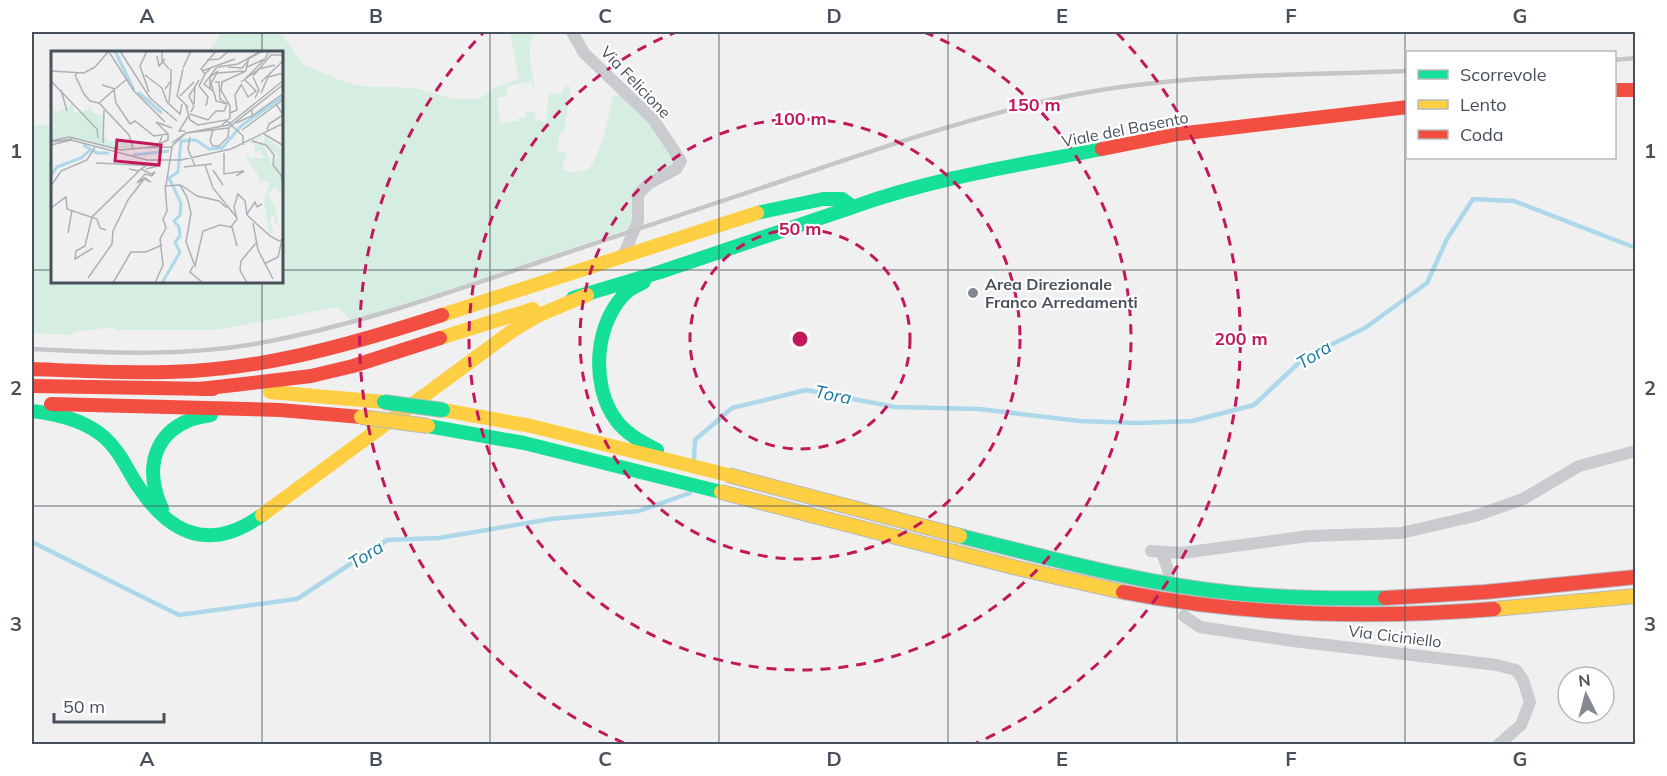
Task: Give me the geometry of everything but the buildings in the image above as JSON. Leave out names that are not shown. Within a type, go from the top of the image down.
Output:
[{"type":"main road","points":[[1616,90],[1635,90]]},
{"type":"main road","name":"Viale del Basento","points":[[660,272],[875,199],[959,177],[1178,134],[1406,107]]},
{"type":"main road","points":[[32,369],[131,373],[194,371],[244,365],[308,353],[396,330],[713,225],[783,206],[836,199],[847,201],[853,207]]},
{"type":"main road","points":[[200,389],[324,374],[369,362],[512,315],[660,272]]},
{"type":"main road","points":[[660,272],[627,292],[608,320],[601,339],[599,380],[605,401],[616,420],[633,436],[682,464]]},
{"type":"main road","points":[[32,411],[72,418],[92,428],[106,439],[120,456],[138,487],[166,519],[196,535],[213,536],[235,531],[253,521],[512,331],[539,315],[587,295]]},
{"type":"main road","points":[[32,386],[282,392],[443,410],[531,426],[1085,567],[1160,582],[1234,593],[1314,597],[1428,596],[1491,593],[1635,578]]},
{"type":"main road","points":[[32,404],[280,410],[428,426],[524,443],[640,471],[1078,584],[1227,609],[1376,615],[1492,610],[1635,596]]},
{"type":"main road","points":[[166,519],[155,493],[152,472],[154,456],[162,440],[174,428],[188,419],[204,416],[280,410]]},
{"type":"street","name":"Via Felicione","points":[[572,32],[584,53],[653,119],[681,161],[676,169],[648,184],[638,195],[638,221],[624,254]]},
{"type":"street","points":[[1169,573],[1156,551],[1182,553],[1309,536],[1401,533],[1475,516],[1523,499],[1579,466],[1635,451]]},
{"type":"street","name":"Via Ciciniello","points":[[1184,616],[1200,627],[1293,641],[1497,665],[1516,670],[1523,680],[1530,702],[1521,725],[1499,744]]},
{"type":"green space","points":[[221,32],[285,32],[282,35],[304,65],[347,83],[360,86],[415,88],[456,99],[479,99],[498,86],[519,79],[510,33],[537,32],[530,44],[535,95],[532,82],[506,86],[507,96],[497,98],[500,123],[518,121],[518,118],[526,117],[526,112],[536,112],[535,120],[546,122],[549,94],[562,93],[565,86],[571,87],[564,132],[560,132],[557,151],[567,152],[562,169],[573,173],[589,169],[601,143],[613,97],[619,93],[648,121],[679,162],[643,183],[631,228],[431,296],[351,320],[337,307],[217,330],[115,330],[113,327],[75,332],[71,335],[32,333],[32,125],[51,125],[51,284],[284,284],[284,51],[207,51],[216,43]]},
{"type":"waterway","name":"Tora","points":[[694,459],[695,440],[732,408],[806,390],[895,407],[979,409],[1080,421],[1138,423],[1192,421],[1254,405],[1304,358],[1365,328],[1427,283],[1447,239],[1473,199],[1514,201],[1636,248]]},
{"type":"waterway","name":"Tora","points":[[32,542],[179,615],[297,599],[387,540],[439,538],[551,519],[639,511],[690,493]]},
{"type":"railway","points":[[1616,60],[1636,58]]},
{"type":"railway","points":[[32,349],[178,352],[236,347],[301,335],[441,295],[971,120],[1079,94],[1172,81],[1266,75],[1406,71]]},
{"type":"traffic: fast","points":[[757,213],[823,199],[842,199],[853,207],[945,180],[1102,149]]},
{"type":"traffic: fast","points":[[573,298],[660,272],[853,207]]},
{"type":"traffic: fast","points":[[644,282],[628,291],[608,319],[602,336],[599,372],[608,406],[616,420],[629,434],[657,450]]},
{"type":"traffic: fast","points":[[384,402],[443,410]]},
{"type":"traffic: fast","points":[[32,411],[70,419],[88,426],[104,437],[119,454],[151,503],[164,517],[178,527],[193,533],[209,535],[226,533],[262,515]]},
{"type":"traffic: fast","points":[[162,509],[153,475],[154,460],[159,447],[167,435],[178,426],[193,419],[211,415]]},
{"type":"traffic: fast","points":[[428,426],[524,443],[721,492]]},
{"type":"traffic: fast","points":[[960,536],[1096,569],[1199,589],[1290,597],[1385,598]]},
{"type":"traffic: slow","points":[[442,315],[757,213]]},
{"type":"traffic: slow","points":[[262,515],[512,331],[539,315],[587,295]]},
{"type":"traffic: slow","points":[[440,338],[533,309]]},
{"type":"traffic: slow","points":[[270,392],[384,402]]},
{"type":"traffic: slow","points":[[443,410],[531,426],[728,475]]},
{"type":"traffic: slow","points":[[361,417],[428,426]]},
{"type":"traffic: slow","points":[[728,475],[960,536]]},
{"type":"traffic: slow","points":[[721,492],[1017,568],[1123,592]]},
{"type":"traffic: slow","points":[[1494,609],[1636,596]]},
{"type":"traffic: jam","points":[[1616,90],[1636,90]]},
{"type":"traffic: jam","points":[[1102,149],[1178,134],[1406,107]]},
{"type":"traffic: jam","points":[[32,369],[152,372],[192,371],[256,364],[319,351],[442,315]]},
{"type":"traffic: jam","points":[[200,389],[311,376],[353,366],[440,338]]},
{"type":"traffic: jam","points":[[32,386],[213,389]]},
{"type":"traffic: jam","points":[[51,404],[280,410],[361,417]]},
{"type":"traffic: jam","points":[[1385,598],[1485,592],[1636,577]]},
{"type":"traffic: jam","points":[[1123,592],[1262,611],[1401,614],[1494,609]]},
{"type":"place","name":"Area Direzionale Franco Arredamenti","points":[[973,293]]}]
